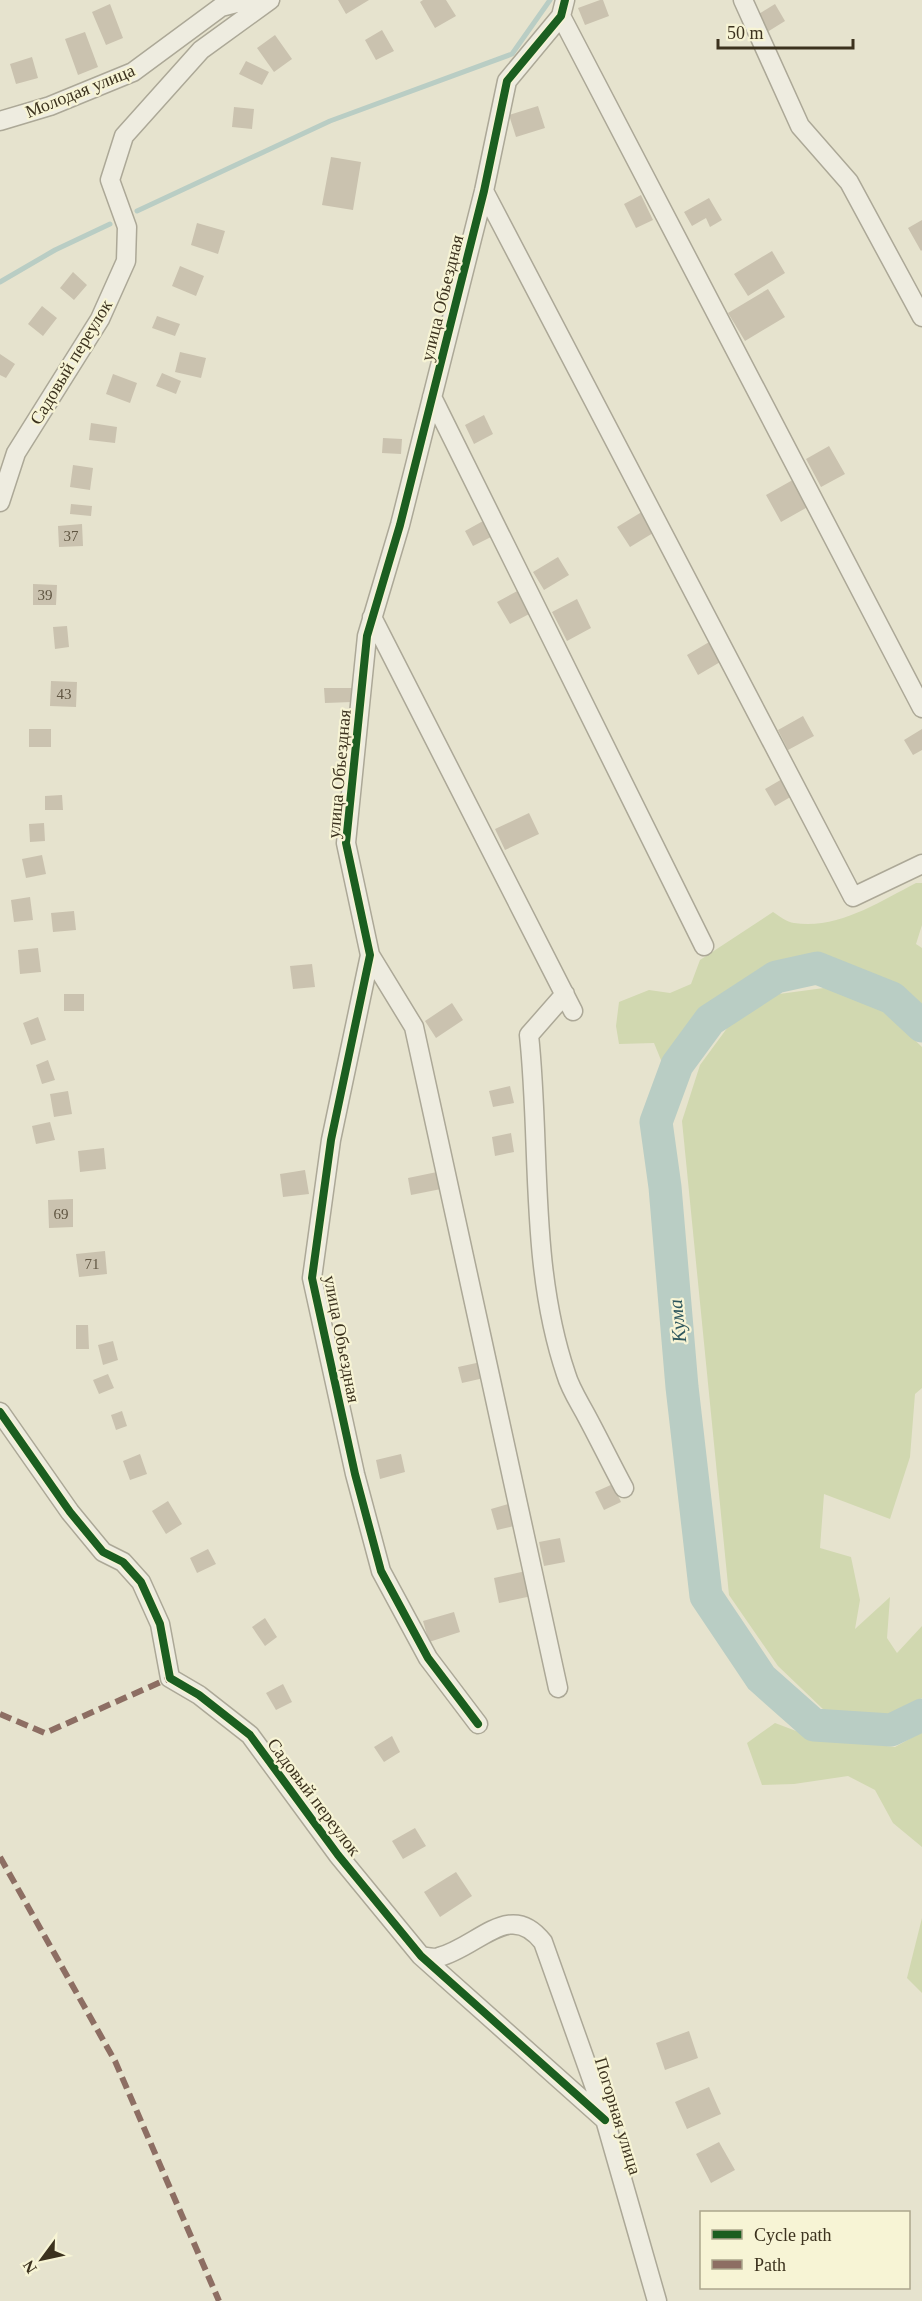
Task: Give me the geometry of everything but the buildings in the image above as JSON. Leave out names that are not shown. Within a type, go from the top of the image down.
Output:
[{"type":"street","name":"Молодая улица","points":[[0,121],[50,106],[133,72],[221,7],[248,0]]},
{"type":"street","name":"Садовый переулок","points":[[0,502],[16,453],[100,319],[126,261],[127,227],[110,180],[124,136],[201,50],[270,0]]},
{"type":"street","points":[[743,0],[800,126],[849,182],[922,317]]},
{"type":"street","points":[[563,8],[922,708]]},
{"type":"street","name":"улица Обьездная","points":[[478,1724],[428,1658],[381,1570],[355,1474],[312,1278],[331,1140],[370,956],[346,843],[367,636],[400,525],[484,191],[507,81],[563,8]]},
{"type":"street","points":[[484,191],[853,897],[922,864]]},
{"type":"street","points":[[432,397],[704,946]]},
{"type":"street","points":[[372,617],[569,1002],[529,1035],[533,1074],[537,1184],[545,1275],[553,1328],[566,1376],[624,1488]]},
{"type":"street","points":[[370,956],[414,1027],[558,1688]]},
{"type":"street","name":"Садовый переулок","points":[[0,1412],[70,1512],[102,1552],[123,1562],[141,1582],[160,1624],[170,1678],[199,1695],[250,1735],[338,1855],[421,1956],[605,2120]]},
{"type":"street","name":"Погорная улица","points":[[421,1956],[437,1958],[506,1924],[522,1924],[533,1929],[543,1942],[605,2120],[657,2301]]},
{"type":"green space","points":[[916,883],[922,883],[922,925],[916,944],[922,948],[922,1011],[896,990],[816,960],[774,968],[756,977],[699,1016],[675,1043],[663,1065],[654,1043],[619,1044],[616,1026],[619,1002],[649,990],[670,993],[691,984],[700,960],[773,912],[794,923],[826,922],[857,913]]},
{"type":"green space","points":[[824,988],[880,1006],[922,1047],[922,1388],[915,1394],[910,1457],[890,1519],[824,1494],[820,1548],[851,1557],[860,1600],[855,1629],[890,1597],[887,1638],[897,1653],[922,1626],[922,1698],[887,1715],[824,1710],[778,1666],[729,1595],[682,1121],[700,1065],[736,1016],[779,994]]},
{"type":"green space","points":[[775,1723],[812,1737],[895,1747],[922,1732],[922,1847],[893,1823],[875,1790],[848,1776],[794,1784],[762,1785],[747,1743]]},
{"type":"green space","points":[[922,1918],[922,1993],[907,1978]]},
{"type":"waterway","points":[[137,211],[330,121],[512,54],[550,0]]},
{"type":"waterway","points":[[0,282],[55,250],[110,224]]},
{"type":"waterway","name":"Кума","points":[[922,1026],[892,998],[817,968],[776,977],[710,1020],[677,1065],[656,1122],[665,1187],[682,1387],[706,1596],[761,1678],[814,1725],[891,1730],[922,1715]]},
{"type":"marked path","points":[[0,1714],[45,1733],[170,1678]]},
{"type":"marked path","points":[[0,1857],[115,2061],[219,2301]]},
{"type":"cycle path","points":[[478,1724],[428,1658],[381,1571],[355,1474],[312,1278],[331,1140],[370,955],[346,843],[367,636],[400,525],[484,191],[507,81],[561,16],[565,0]]},
{"type":"cycle path","points":[[0,1412],[70,1512],[103,1552],[123,1562],[141,1582],[160,1624],[170,1678],[199,1695],[250,1735],[338,1855],[421,1956],[605,2120]]}]
